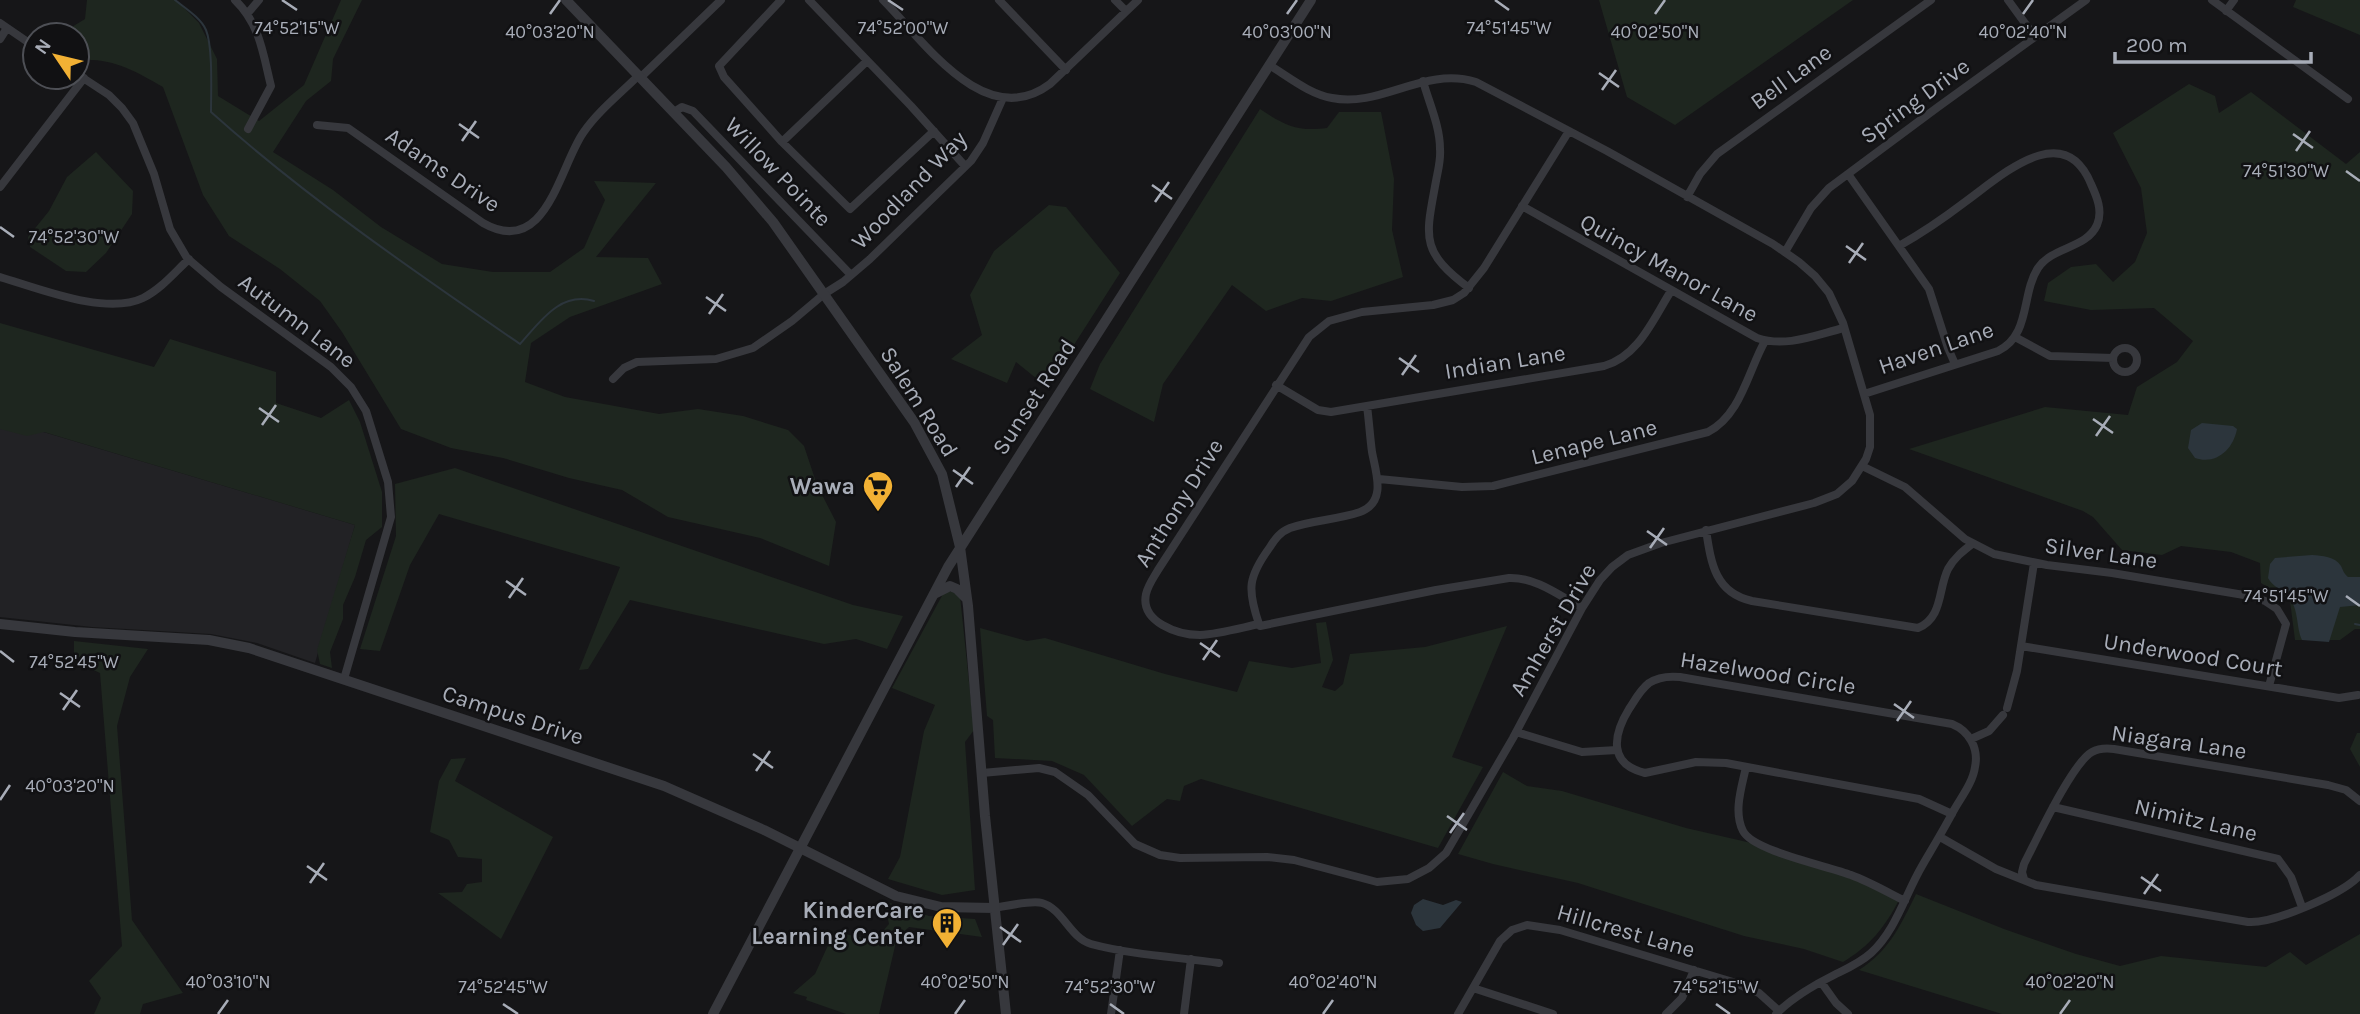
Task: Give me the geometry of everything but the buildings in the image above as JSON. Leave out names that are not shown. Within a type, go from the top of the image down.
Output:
[{"type":"street","points":[[234,0],[255,26],[271,86],[248,129]]},
{"type":"street","points":[[247,14],[259,0]]},
{"type":"street","name":"Salem Road","points":[[566,0],[754,199],[908,412],[945,482],[960,547],[967,599],[1006,1014]]},
{"type":"street","name":"Adams Drive","points":[[317,125],[348,128],[483,223],[497,230],[512,230],[533,223],[543,212],[583,132],[721,0]]},
{"type":"street","points":[[781,0],[719,66],[724,77],[782,142],[850,209],[934,131]]},
{"type":"street","points":[[809,0],[965,166]]},
{"type":"street","points":[[883,0],[962,80],[1003,98],[1016,98],[1045,88],[1138,0]]},
{"type":"street","points":[[999,0],[1066,70]]},
{"type":"street","points":[[1115,0],[1126,11]]},
{"type":"street","name":"Sunset Road","points":[[713,1014],[931,597],[960,547],[1311,0]]},
{"type":"street","name":"Bell Lane","points":[[1687,197],[1700,174],[1717,153],[1931,0]]},
{"type":"street","points":[[2008,0],[2035,37]]},
{"type":"street","name":"Spring Drive","points":[[1785,252],[1811,208],[1829,188],[2086,0]]},
{"type":"street","points":[[2212,0],[2348,99]]},
{"type":"street","points":[[2226,11],[2234,0]]},
{"type":"street","points":[[0,39],[4,25],[21,37]]},
{"type":"street","points":[[782,142],[867,61]]},
{"type":"street","name":"Amherst Drive","points":[[982,773],[1039,768],[1055,772],[1088,795],[1135,844],[1154,854],[1180,858],[1247,856],[1288,859],[1370,881],[1408,879],[1441,859],[1516,732],[1582,608],[1600,580],[1624,558],[1646,548],[1828,498],[1846,488],[1867,455],[1871,423],[1834,302],[1808,269],[1785,252],[1476,82],[1449,77],[1423,81],[1367,97],[1341,100],[1305,88],[1269,65]]},
{"type":"street","points":[[1423,81],[1440,138],[1441,152],[1428,239],[1437,259],[1469,288]]},
{"type":"street","name":"Autumn Lane","points":[[91,83],[116,101],[132,123],[154,174],[170,229],[188,259],[221,287],[338,373],[356,394],[369,419],[388,482],[391,517],[344,679]]},
{"type":"street","points":[[0,187],[70,91]]},
{"type":"street","name":"Woodland Way","points":[[613,379],[624,368],[637,362],[716,359],[746,351],[772,336],[851,275],[965,166],[983,143],[1003,98]]},
{"type":"street","name":"Willow Pointe","points":[[674,112],[682,107],[693,111],[851,275]]},
{"type":"street","name":"Anthony Drive","points":[[1569,131],[1484,268],[1459,297],[1429,306],[1362,312],[1329,321],[1305,341],[1158,570],[1146,596],[1147,607],[1155,620],[1166,627],[1191,634],[1213,633],[1259,624],[1260,626],[1509,578],[1521,578],[1537,583],[1582,608]]},
{"type":"street","name":"Haven Lane","points":[[1864,394],[1998,351],[2015,337],[2022,323],[2038,268],[2050,256],[2086,238],[2099,221],[2100,210],[2085,172],[2074,161],[2052,154],[2040,155],[2023,160],[1899,246]]},
{"type":"street","points":[[1848,174],[1931,293],[1955,364]]},
{"type":"street","name":"Quincy Manor Lane","points":[[1522,206],[1765,341],[1790,342],[1844,328]]},
{"type":"street","points":[[0,277],[89,302],[123,304],[152,293],[188,259]]},
{"type":"street","name":"Indian Lane","points":[[1276,385],[1324,412],[1604,366],[1617,362],[1633,350],[1671,291]]},
{"type":"street","points":[[2015,337],[2050,355],[2113,358]]},
{"type":"street","name":"Lenape Lane","points":[[1378,479],[1468,487],[1493,486],[1708,432],[1721,424],[1734,407],[1765,341]]},
{"type":"street","points":[[1259,624],[1250,584],[1255,569],[1280,534],[1290,528],[1366,510],[1375,499],[1378,479],[1367,406]]},
{"type":"street","name":"Silver Lane","points":[[1862,466],[1905,487],[1972,544],[1994,554],[2034,563],[2250,596],[2265,601],[2281,614],[2286,624],[2269,686]]},
{"type":"street","points":[[1706,530],[1717,576],[1736,596],[1752,601],[1918,628],[1934,615],[1953,560],[1972,544]]},
{"type":"street","points":[[1777,1012],[1872,952],[1905,901],[1976,766],[1971,739],[1989,731],[2005,712],[2021,646],[2034,563]]},
{"type":"street","points":[[931,597],[950,586],[967,599]]},
{"type":"street","name":"Campus Drive","points":[[0,624],[75,632],[220,641],[249,648],[653,782],[735,817],[878,888],[915,902],[951,908],[994,908]]},
{"type":"street","name":"Underwood Court","points":[[2021,646],[2339,698],[2358,695]]},
{"type":"street","name":"Hazelwood Circle","points":[[1617,750],[1619,730],[1637,696],[1655,680],[1671,676],[1952,724],[1960,727],[1971,739]]},
{"type":"street","points":[[1516,732],[1582,752],[1617,750],[1629,766],[1645,773],[1707,761],[1726,762],[1919,799],[1952,814]]},
{"type":"street","name":"Niagara Lane","points":[[2024,878],[2024,864],[2053,807],[2084,758],[2102,748],[2328,785],[2346,790],[2360,801]]},
{"type":"street","points":[[1746,767],[1739,820],[1741,828],[1752,841],[1769,849],[1850,874],[1905,901]]},
{"type":"street","name":"Nimitz Lane","points":[[2053,807],[2278,859],[2288,870],[2302,906]]},
{"type":"street","points":[[1940,837],[1996,869],[2036,885],[2257,923],[2274,919],[2334,893],[2360,875]]},
{"type":"street","points":[[994,908],[1041,903],[1053,909],[1082,940],[1120,950],[1219,963]]},
{"type":"street","name":"Hillcrest Lane","points":[[1458,1014],[1500,941],[1512,930],[1527,925],[1560,930],[1752,989],[1765,997],[1777,1012]]},
{"type":"street","points":[[1111,1014],[1120,950]]},
{"type":"street","points":[[1184,1014],[1191,959]]},
{"type":"street","points":[[1666,1014],[1682,998],[1694,970]]},
{"type":"street","points":[[1821,982],[1848,1014]]},
{"type":"street","points":[[1473,989],[1553,1014]]},
{"type":"shaded area","points":[[87,0],[176,0],[199,23],[217,59],[218,96],[259,121],[304,85],[341,0],[362,0],[333,59],[331,81],[306,101],[273,152],[333,190],[381,227],[442,264],[493,272],[550,272],[584,248],[605,200],[594,181],[656,183],[596,257],[648,258],[662,284],[570,317],[531,343],[525,382],[565,397],[659,414],[698,409],[743,416],[788,430],[804,446],[817,485],[836,522],[829,566],[760,538],[668,517],[622,490],[569,478],[503,458],[451,448],[401,429],[320,301],[280,269],[229,236],[203,195],[163,87],[113,63],[91,60],[91,21],[82,21],[85,19]]},
{"type":"shaded area","points":[[1599,0],[1853,0],[1675,125],[1627,97]]},
{"type":"shaded area","points":[[2296,0],[2360,0],[2360,35],[2293,7]]},
{"type":"shaded area","points":[[2189,84],[2215,96],[2219,113],[2251,92],[2346,164],[2360,152],[2360,629],[2355,629],[2340,640],[2295,640],[2290,601],[2261,583],[2260,563],[2231,552],[2181,546],[2162,555],[2122,550],[2093,517],[2083,511],[1909,449],[2045,407],[2128,415],[2137,387],[2177,362],[2193,341],[2154,308],[2091,310],[2044,301],[2048,283],[2071,267],[2096,264],[2113,282],[2135,262],[2147,233],[2141,188],[2113,133]]},
{"type":"shaded area","points":[[1260,109],[1284,123],[1307,129],[1327,128],[1339,112],[1381,112],[1394,179],[1392,230],[1403,277],[1331,301],[1302,298],[1266,311],[1232,285],[1163,384],[1154,422],[1090,389],[1100,364]]},
{"type":"shaded area","points":[[96,152],[133,191],[132,214],[106,253],[86,272],[66,271],[30,247],[28,237],[49,211],[67,177]]},
{"type":"shaded area","points":[[1049,205],[1066,207],[1120,273],[1047,387],[1016,362],[1007,383],[951,359],[982,335],[970,295],[994,251]]},
{"type":"shaded area","points":[[0,323],[154,367],[170,339],[276,372],[276,403],[321,418],[349,400],[360,422],[382,492],[382,527],[366,540],[343,605],[343,619],[330,652],[332,668],[320,664],[317,650],[355,525],[44,432],[27,436],[0,429]]},
{"type":"shaded area","points":[[0,419],[355,525],[315,663],[257,643],[211,634],[92,627],[0,617]]},
{"type":"shaded area","points":[[2202,423],[2233,426],[2237,429],[2232,443],[2222,454],[2203,460],[2195,458],[2188,448],[2191,430]]},
{"type":"shaded area","points":[[455,468],[853,605],[903,616],[887,649],[856,639],[824,644],[630,600],[588,669],[579,670],[620,567],[439,514],[410,565],[380,651],[360,649],[396,536],[395,484]]},
{"type":"shaded area","points":[[2312,555],[2332,558],[2348,577],[2360,577],[2360,605],[2340,607],[2329,642],[2302,640],[2292,602],[2268,578],[2270,564],[2275,558]]},
{"type":"shaded area","points":[[944,592],[960,596],[974,730],[965,742],[975,890],[942,895],[888,879],[900,857],[924,731],[935,705],[892,688]]},
{"type":"shaded area","points":[[1326,622],[1333,660],[1322,687],[1335,691],[1343,684],[1350,654],[1425,647],[1507,626],[1452,757],[1483,767],[1438,848],[1201,779],[1184,786],[1180,801],[1167,799],[1132,826],[1084,775],[1052,761],[995,758],[993,720],[987,716],[980,628],[1027,641],[1045,638],[1165,674],[1237,692],[1249,661],[1292,668],[1321,663],[1316,623]]},
{"type":"shaded area","points":[[74,641],[148,649],[130,677],[117,726],[132,920],[183,993],[143,1004],[140,1014],[94,1014],[101,998],[89,981],[122,946],[100,673],[74,661]]},
{"type":"shaded area","points":[[2357,733],[2360,733],[2360,767],[2350,749]]},
{"type":"shaded area","points":[[466,758],[455,781],[553,837],[501,939],[438,893],[462,892],[467,884],[482,882],[482,859],[458,857],[449,840],[430,832],[439,781],[451,759]]},
{"type":"shaded area","points":[[1503,772],[1527,786],[1562,791],[1686,828],[1760,845],[1841,871],[1899,900],[1876,935],[1843,962],[1804,949],[1744,936],[1578,883],[1458,854]]},
{"type":"shaded area","points":[[1916,894],[2004,929],[2120,966],[2161,956],[2266,967],[2290,952],[2306,965],[2360,934],[2360,1014],[2002,1014],[1859,970],[1886,946]]},
{"type":"shaded area","points":[[1423,899],[1443,905],[1456,900],[1462,902],[1440,928],[1423,931],[1416,925],[1411,913],[1414,905]]},
{"type":"shaded area","points":[[884,901],[929,916],[975,919],[982,937],[909,927],[897,938],[879,1014],[846,1014],[793,993],[815,974],[834,932],[875,940],[889,924]]},
{"type":"waterway","points":[[175,0],[197,17],[206,30],[211,58],[211,112],[323,204],[401,261],[520,344],[543,318],[561,304],[571,300],[594,301]]},
{"type":"waterway","points":[[2355,624],[2360,625]]},
{"type":"place","name":"Wawa","points":[[878,513]]},
{"type":"place","name":"KinderCare Learning Center","points":[[947,950]]}]
